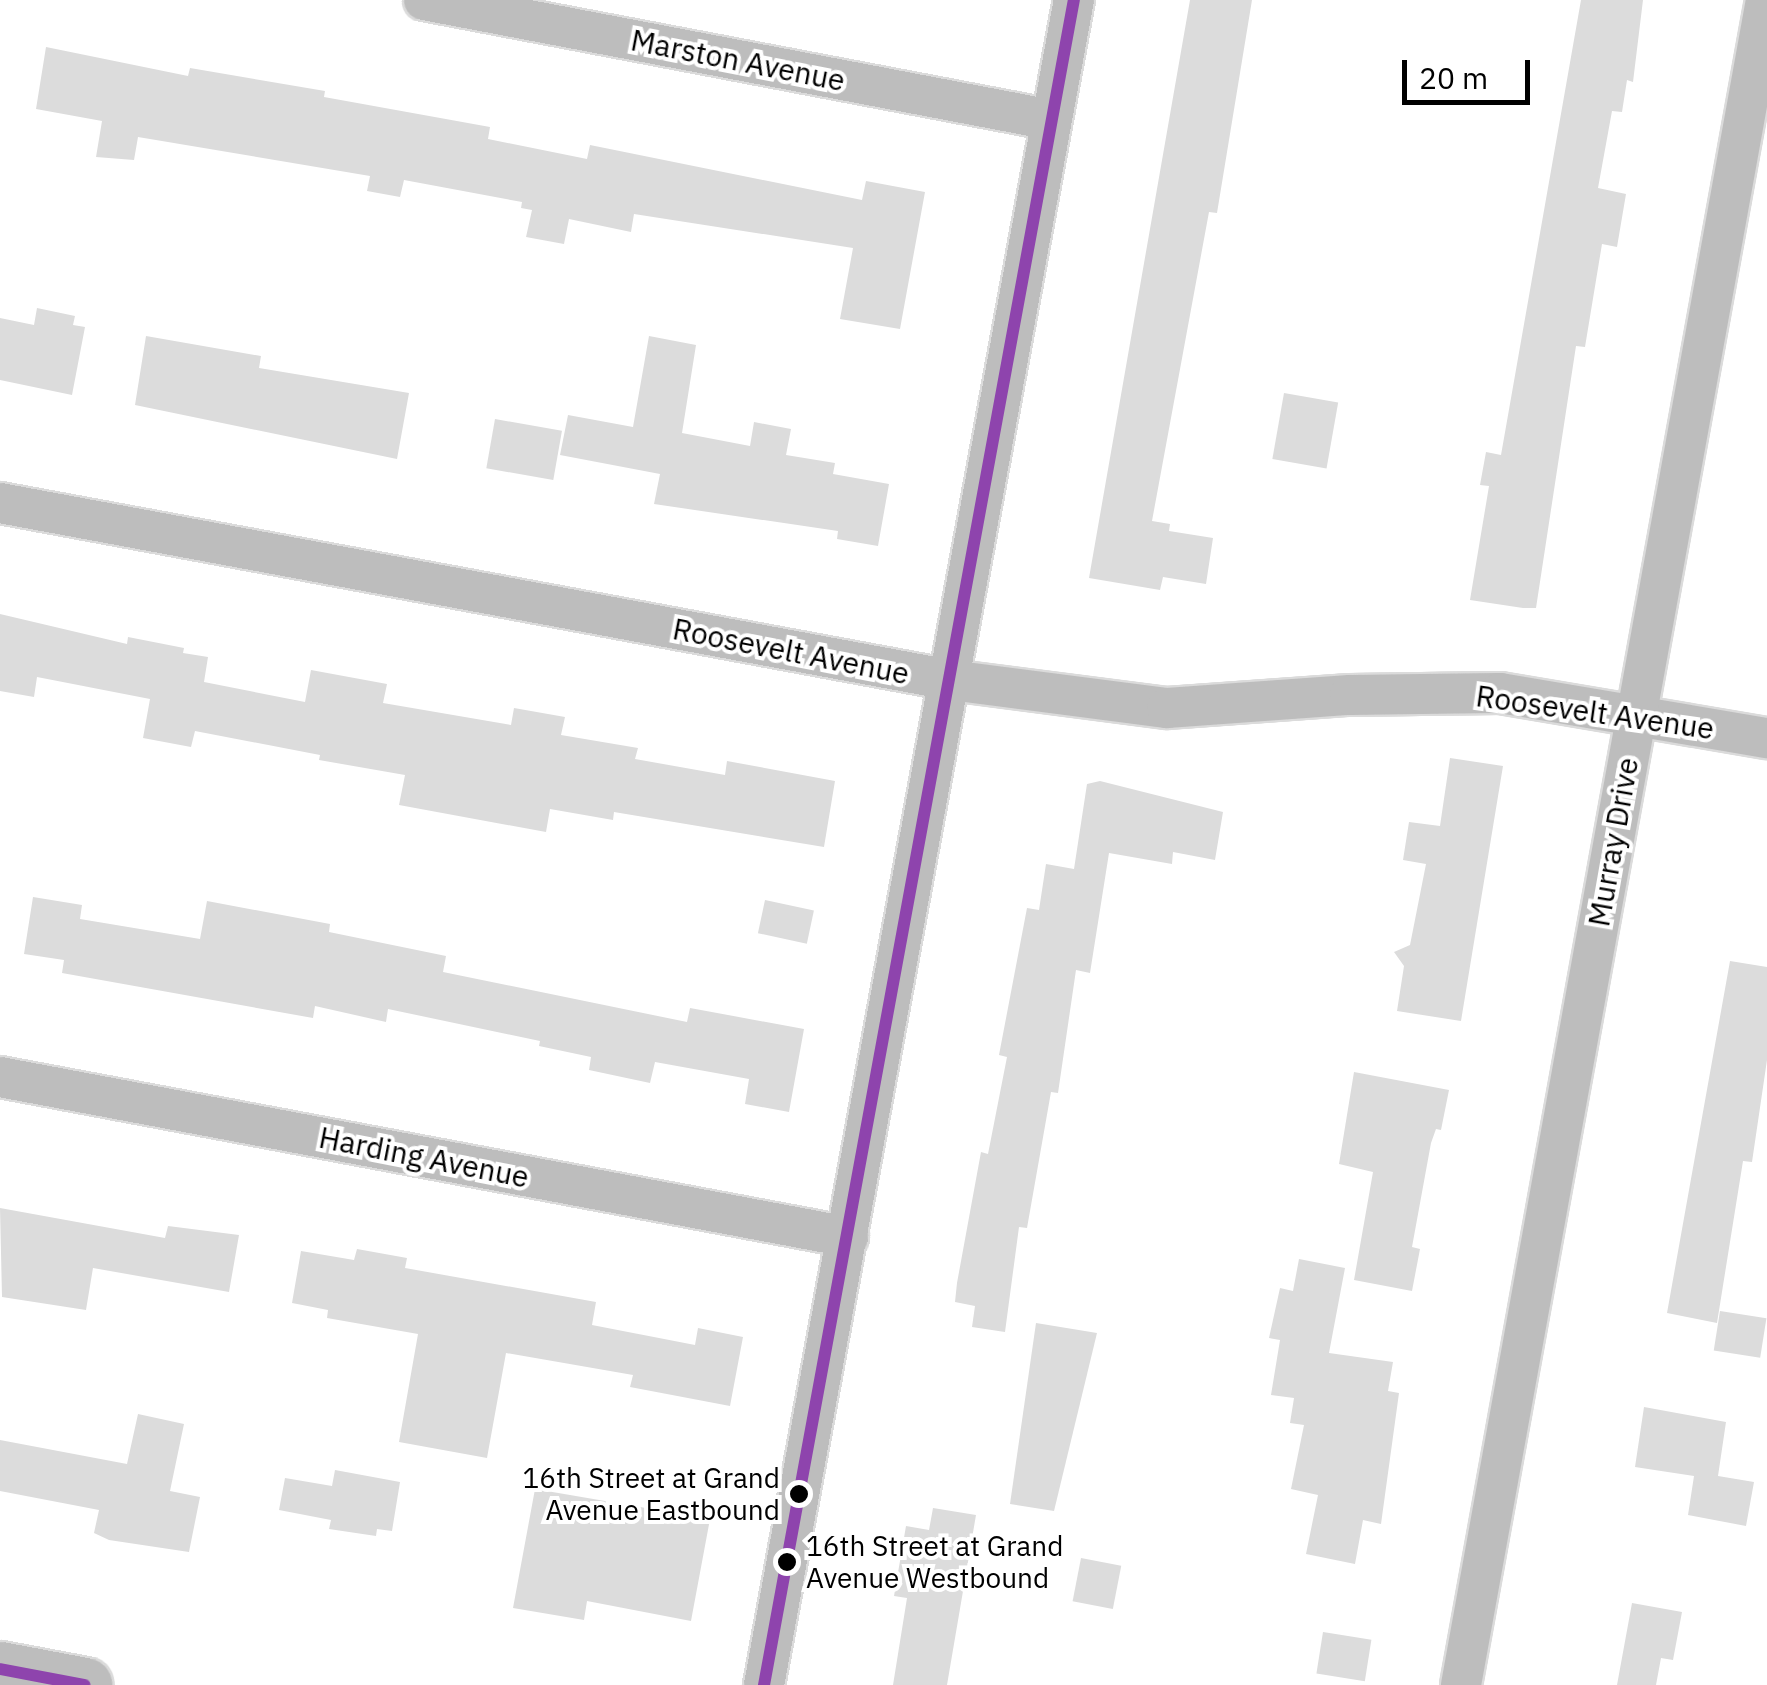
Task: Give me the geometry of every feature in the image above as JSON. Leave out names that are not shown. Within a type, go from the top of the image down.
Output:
[{"type":"main road","points":[[0,1669],[85,1685]]},
{"type":"street","name":"Marston Avenue","points":[[424,0],[1052,120]]},
{"type":"street","points":[[764,1685],[1074,0]]},
{"type":"street","name":"Murray Drive","points":[[1462,1685],[1766,0]]},
{"type":"street","name":"Roosevelt Avenue","points":[[0,504],[950,680],[1167,708],[1350,695],[1500,694],[1637,712],[1767,738]]},
{"type":"street","name":"Harding Avenue","points":[[0,1077],[848,1236]]},
{"type":"building","points":[[1190,0],[1252,0],[1217,213],[1209,212],[1152,521],[1170,524],[1169,531],[1213,538],[1206,584],[1163,577],[1160,590],[1089,578]]},
{"type":"building","points":[[1581,0],[1643,0],[1633,82],[1627,80],[1622,112],[1612,111],[1598,188],[1626,194],[1617,247],[1602,244],[1585,347],[1576,346],[1536,608],[1523,608],[1470,600],[1489,486],[1480,485],[1486,452],[1501,455]]},
{"type":"building","points":[[46,47],[188,76],[190,68],[325,91],[324,97],[490,127],[488,139],[587,159],[590,145],[862,200],[866,181],[925,192],[900,329],[840,319],[853,248],[634,214],[631,232],[569,219],[564,244],[526,237],[532,210],[521,208],[522,202],[404,180],[400,197],[367,191],[370,176],[138,137],[134,160],[96,157],[102,121],[36,109]]},
{"type":"building","points":[[37,308],[75,316],[73,325],[85,327],[72,395],[0,380],[0,318],[34,325]]},
{"type":"building","points":[[146,336],[261,356],[259,368],[409,393],[397,459],[135,405]]},
{"type":"building","points":[[649,336],[696,345],[682,433],[750,446],[754,422],[791,429],[786,455],[835,463],[833,474],[889,484],[878,546],[837,539],[838,531],[654,504],[660,474],[560,455],[568,415],[633,427]]},
{"type":"building","points":[[1284,393],[1338,403],[1327,469],[1272,459]]},
{"type":"building","points":[[495,419],[562,431],[553,480],[486,468]]},
{"type":"building","points":[[0,614],[127,644],[128,637],[184,648],[183,653],[208,657],[204,682],[305,702],[311,670],[387,684],[383,703],[511,725],[514,708],[565,717],[561,735],[638,748],[635,759],[725,775],[727,761],[835,781],[824,847],[614,812],[613,820],[550,809],[546,832],[399,805],[405,775],[319,760],[320,755],[195,731],[191,747],[143,738],[150,699],[37,677],[34,697],[0,691]]},
{"type":"building","points":[[1450,758],[1503,766],[1461,1021],[1397,1011],[1404,966],[1394,952],[1410,945],[1426,864],[1403,860],[1409,822],[1440,826]]},
{"type":"building","points":[[1100,781],[1223,812],[1215,860],[1173,852],[1172,864],[1109,853],[1090,973],[1076,970],[1058,1093],[1051,1092],[1027,1228],[1019,1227],[1005,1332],[972,1327],[975,1306],[955,1302],[957,1283],[981,1152],[988,1154],[1007,1057],[999,1055],[1027,908],[1039,910],[1046,864],[1074,869],[1087,784]]},
{"type":"building","points":[[33,897],[82,905],[80,919],[200,939],[207,901],[330,924],[329,932],[446,956],[443,972],[687,1022],[690,1008],[804,1029],[789,1112],[745,1104],[749,1079],[655,1062],[650,1083],[589,1070],[591,1057],[539,1046],[540,1041],[388,1009],[386,1022],[315,1006],[313,1018],[62,973],[64,960],[24,954]]},
{"type":"building","points":[[765,900],[814,910],[807,944],[758,933]]},
{"type":"building","points":[[1730,961],[1767,967],[1767,1060],[1752,1162],[1743,1161],[1717,1323],[1667,1313]]},
{"type":"building","points":[[1354,1072],[1449,1090],[1441,1130],[1436,1129],[1431,1143],[1412,1247],[1420,1249],[1412,1291],[1354,1280],[1373,1172],[1339,1164]]},
{"type":"building","points":[[0,1208],[165,1238],[168,1226],[239,1235],[229,1292],[93,1268],[86,1310],[2,1297]]},
{"type":"building","points":[[357,1249],[407,1258],[405,1268],[596,1302],[592,1325],[695,1345],[698,1328],[743,1337],[730,1406],[630,1387],[633,1375],[506,1353],[487,1458],[399,1442],[418,1334],[327,1318],[328,1310],[292,1303],[301,1251],[354,1260]]},
{"type":"building","points":[[1299,1259],[1345,1268],[1329,1353],[1393,1362],[1388,1391],[1399,1393],[1381,1524],[1363,1520],[1355,1564],[1306,1554],[1318,1495],[1291,1489],[1304,1425],[1290,1423],[1294,1398],[1271,1395],[1280,1340],[1269,1338],[1280,1288],[1293,1291]]},
{"type":"building","points":[[1720,1311],[1766,1318],[1760,1358],[1714,1351]]},
{"type":"building","points":[[1036,1323],[1097,1333],[1054,1511],[1010,1504]]},
{"type":"building","points":[[1644,1407],[1726,1422],[1718,1476],[1754,1482],[1746,1526],[1688,1515],[1694,1476],[1635,1467]]},
{"type":"building","points":[[138,1414],[184,1424],[170,1491],[200,1497],[189,1552],[109,1540],[94,1533],[99,1510],[0,1491],[0,1440],[127,1464]]},
{"type":"building","points":[[335,1470],[400,1482],[392,1531],[377,1529],[376,1536],[329,1529],[331,1520],[279,1510],[285,1478],[332,1486]]},
{"type":"building","points":[[535,1489],[710,1519],[691,1621],[587,1601],[584,1620],[513,1608]]},
{"type":"building","points":[[933,1508],[976,1515],[947,1685],[893,1685],[907,1598],[894,1596],[906,1526],[929,1530]]},
{"type":"building","points":[[1081,1558],[1121,1566],[1113,1609],[1073,1601]]},
{"type":"building","points":[[1632,1603],[1682,1612],[1673,1660],[1661,1658],[1656,1685],[1617,1685]]},
{"type":"building","points":[[1323,1632],[1371,1640],[1365,1681],[1316,1673]]},
{"type":"transit line","points":[[764,1685],[1074,0]]},
{"type":"transit line","points":[[0,1669],[85,1685]]},
{"type":"place","name":"16th Street at Grand Avenue Eastbound","points":[[799,1494]]},
{"type":"place","name":"16th Street at Grand Avenue Westbound","points":[[787,1562]]}]
